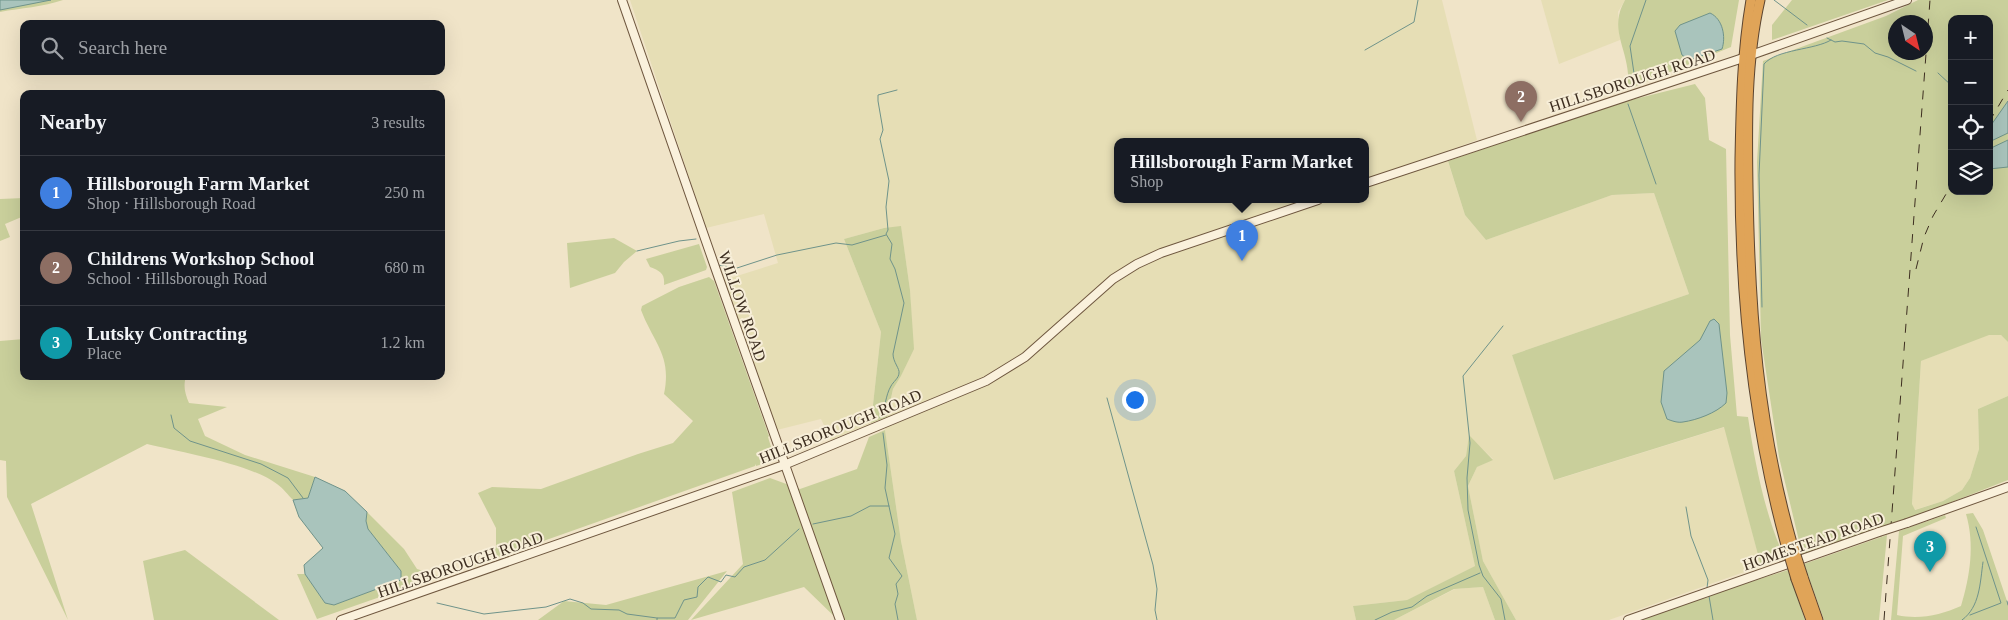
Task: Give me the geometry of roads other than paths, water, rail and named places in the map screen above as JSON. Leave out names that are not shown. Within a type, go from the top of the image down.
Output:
[{"type":"highway","points":[[1751,0],[1740,209],[1748,356],[1763,453],[1811,620]]},
{"type":"highway","points":[[1747,56],[1760,0]]},
{"type":"highway","points":[[1799,578],[1818,620]]},
{"type":"street","name":"WILLOW ROAD","points":[[622,0],[840,620]]},
{"type":"street","name":"HILLSBOROUGH ROAD","points":[[1369,183],[1907,0]]},
{"type":"street","name":"HILLSBOROUGH ROAD","points":[[341,620],[784,465],[997,376],[1031,352],[1100,290],[1136,264],[1176,248],[1309,203]]},
{"type":"street","name":"HOMESTEAD ROAD","points":[[1628,620],[2008,487]]},
{"type":"water","points":[[0,0],[51,0],[0,10]]},
{"type":"water","points":[[1710,13],[1721,24],[1724,39],[1722,49],[1689,60],[1682,55],[1675,31],[1680,25]]},
{"type":"water","points":[[2008,101],[2008,133],[1993,140],[1993,122]]},
{"type":"water","points":[[2008,140],[2008,167],[1993,169],[1993,147]]},
{"type":"water","points":[[1714,319],[1719,324],[1727,393],[1726,403],[1712,413],[1694,420],[1679,422],[1667,419],[1661,402],[1664,371],[1700,340],[1710,321]]},
{"type":"water","points":[[315,477],[345,491],[367,512],[366,521],[368,529],[401,571],[401,580],[334,605],[325,603],[305,574],[304,565],[323,548],[299,517],[293,500],[308,498]]},
{"type":"waterway","points":[[1365,50],[1414,22],[1418,0]]},
{"type":"waterway","points":[[1635,80],[1630,46],[1646,0]]},
{"type":"waterway","points":[[1774,0],[1807,25]]},
{"type":"waterway","points":[[1827,38],[1835,42],[1864,44],[1875,53],[1888,57],[1916,71]]},
{"type":"waterway","points":[[1762,307],[1759,175],[1764,64],[1778,55],[1816,46],[1831,40]]},
{"type":"waterway","points":[[1938,73],[1948,82]]},
{"type":"waterway","points":[[880,417],[889,390],[899,375],[893,354],[904,303],[895,269],[890,259],[892,244],[886,234],[888,230],[886,207],[889,181],[880,139],[883,130],[878,95],[897,90]]},
{"type":"waterway","points":[[1628,104],[1656,184]]},
{"type":"waterway","points":[[718,265],[737,268],[777,255],[836,243],[852,245],[886,235]]},
{"type":"waterway","points":[[637,251],[696,239]]},
{"type":"waterway","points":[[1503,326],[1463,376],[1470,443],[1467,478],[1468,510],[1479,565],[1483,576],[1501,599],[1505,620]]},
{"type":"waterway","points":[[1107,398],[1153,565],[1157,589],[1155,610],[1157,620]]},
{"type":"waterway","points":[[171,415],[174,428],[190,441],[261,464],[288,478],[303,498]]},
{"type":"waterway","points":[[883,433],[887,465],[885,488],[895,534],[889,558],[902,576],[896,584],[898,594],[895,604],[898,620]]},
{"type":"waterway","points":[[813,524],[851,516],[870,506],[889,506]]},
{"type":"waterway","points":[[1686,507],[1691,536],[1708,580],[1707,588]]},
{"type":"waterway","points":[[1970,615],[2001,603],[1976,527]]},
{"type":"waterway","points":[[657,620],[657,618],[675,618],[684,600],[697,597],[698,587],[708,577],[721,582],[726,575],[735,577],[744,567],[765,560],[799,529]]},
{"type":"waterway","points":[[1962,620],[1968,615],[1976,601],[1983,562]]},
{"type":"waterway","points":[[1375,620],[1392,612],[1412,607],[1427,596],[1480,573]]},
{"type":"waterway","points":[[1709,596],[1713,620]]},
{"type":"waterway","points":[[437,603],[484,614],[546,607],[570,599],[583,603],[591,609],[619,610],[627,614],[657,618]]},
{"type":"waterway","points":[[2007,601],[2008,605]]},
{"type":"railway","points":[[1884,620],[1930,0]]},
{"type":"railway","points":[[1993,115],[2008,90]]},
{"type":"railway","points":[[1916,269],[1924,237],[1933,216],[1948,191]]},
{"type":"place","name":"Childrens Workshop School","points":[[1521,122]]},
{"type":"place","name":"Hillsborough Farm Market","points":[[1242,261]]},
{"type":"place","name":"Lutsky Contracting","points":[[1930,572]]}]
